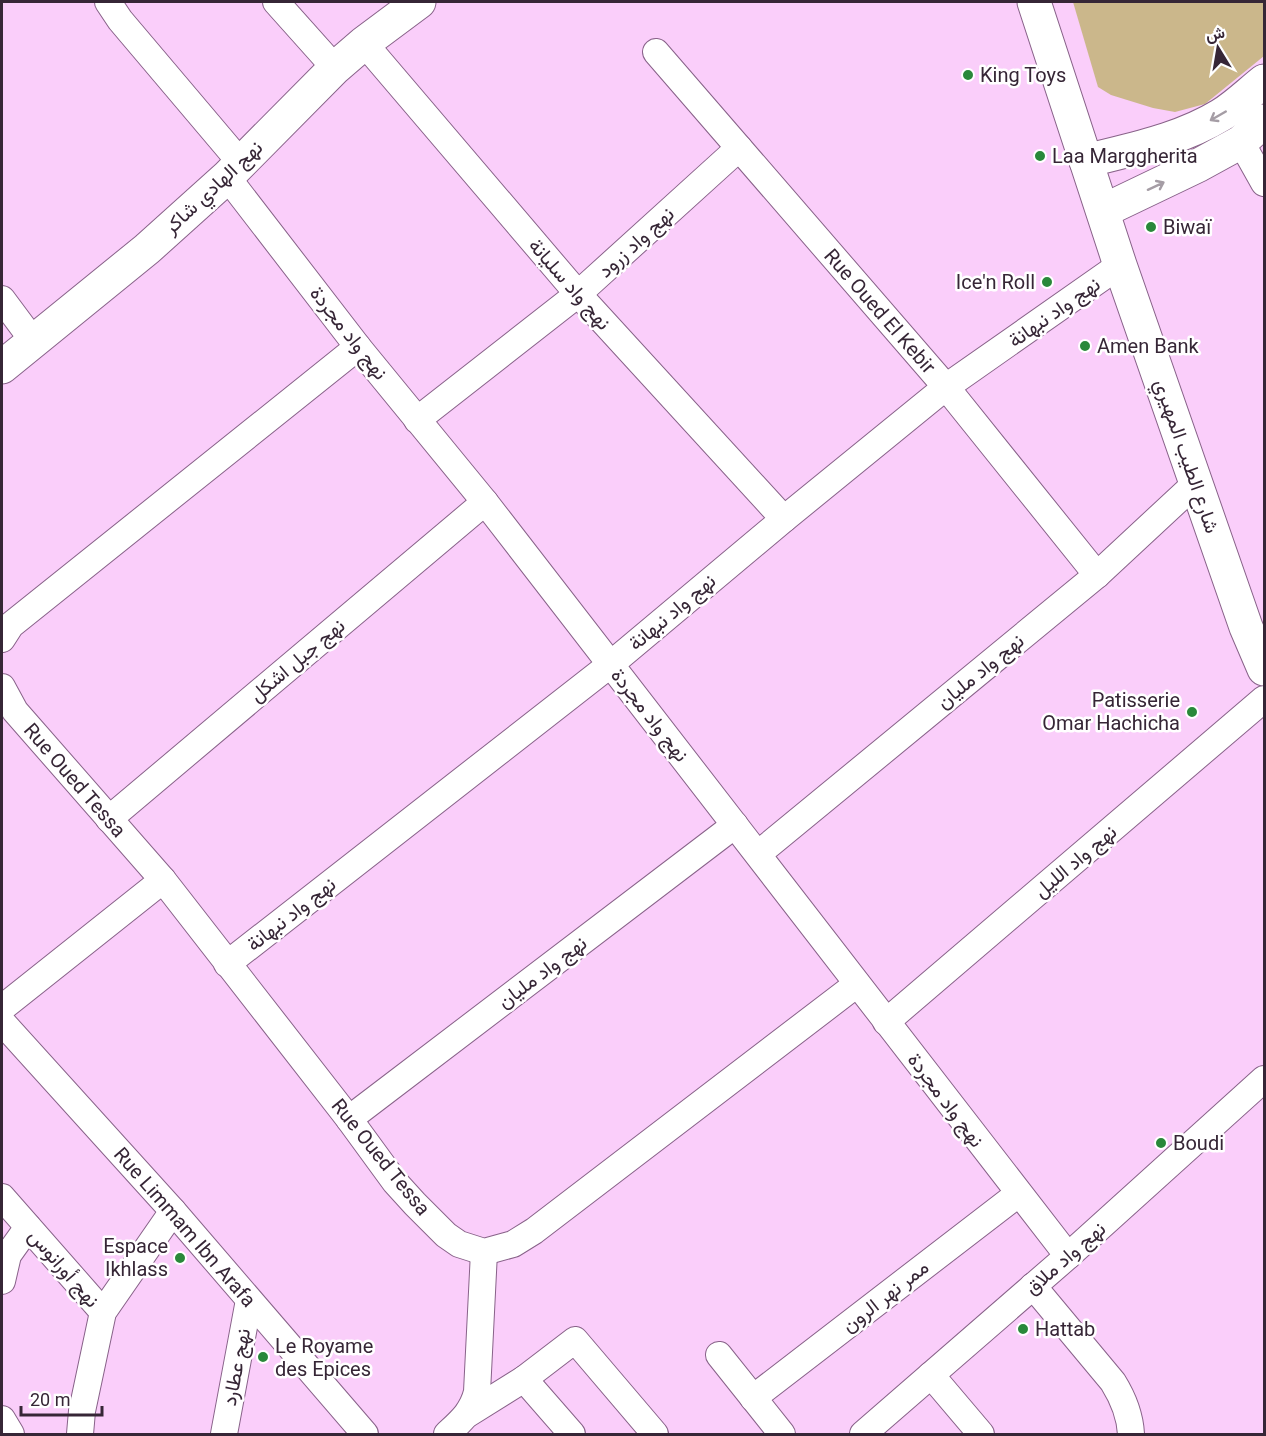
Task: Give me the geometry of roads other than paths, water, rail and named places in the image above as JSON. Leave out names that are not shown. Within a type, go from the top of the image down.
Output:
[{"type":"street","name":"نهج واد مجردة","points":[[108,2],[234,170],[358,346],[485,502],[1068,1256]]},
{"type":"street","points":[[276,2],[335,68]]},
{"type":"street","name":"نهج الهادي شاكر","points":[[2,367],[147,249],[234,170],[335,68],[419,2]]},
{"type":"street","name":"شارع الطيب المهيري","points":[[1034,2],[1120,265],[1246,627],[1264,669]]},
{"type":"street","name":"نهج واد سليانة","points":[[364,43],[578,294],[784,519]]},
{"type":"street","name":"Rue Oued El Kebir","points":[[656,52],[946,387],[1097,575]]},
{"type":"street","points":[[1086,161],[1187,132],[1222,115],[1264,81]]},
{"type":"street","points":[[1102,211],[1199,165],[1253,132],[1264,183]]},
{"type":"street","name":"نهج واد زرود","points":[[417,420],[578,294],[739,148]]},
{"type":"street","name":"نهج واد نبهانة","points":[[227,964],[611,664],[946,387],[1120,265]]},
{"type":"street","points":[[2,299],[34,342]]},
{"type":"street","points":[[2,639],[11,625],[358,346]]},
{"type":"street","name":"نهج واد مليان","points":[[758,854],[1097,575],[1196,483]]},
{"type":"street","name":"نهج جبل اشكل","points":[[109,819],[485,502]]},
{"type":"street","name":"Rue Oued Tessa","points":[[2,687],[15,711],[163,880],[349,1119],[395,1182],[446,1235],[459,1244],[484,1252]]},
{"type":"street","name":"نهج واد الليل","points":[[886,1022],[1264,699]]},
{"type":"street","name":"نهج واد مليان","points":[[349,1119],[735,825]]},
{"type":"street","points":[[2,1008],[163,880]]},
{"type":"street","points":[[468,1414],[475,1403],[478,1382],[484,1252],[513,1244],[534,1231],[857,984]]},
{"type":"street","name":"Rue Limmam Ibn Arafa","points":[[2,1022],[173,1211],[365,1434]]},
{"type":"street","name":"نهج واد ملاق","points":[[863,1434],[1068,1256],[1264,1079]]},
{"type":"street","name":"ممر نهر الرون","points":[[753,1398],[1018,1194]]},
{"type":"street","name":"نهج أورانوس","points":[[2,1197],[103,1312]]},
{"type":"street","points":[[80,1434],[82,1411],[103,1312],[173,1211]]},
{"type":"street","points":[[2,1281],[8,1255],[28,1227]]},
{"type":"street","points":[[1033,1286],[1113,1382],[1127,1411],[1131,1434]]},
{"type":"street","name":"نهج عطارد","points":[[224,1434],[249,1300]]},
{"type":"street","points":[[447,1434],[468,1414],[524,1379],[575,1340],[655,1434]]},
{"type":"street","points":[[719,1355],[782,1434]]},
{"type":"street","points":[[931,1375],[981,1434]]},
{"type":"street","points":[[524,1379],[572,1434]]},
{"type":"street","points":[[2,1419],[11,1434]]},
{"type":"place","name":"King Toys","points":[[968,75]]},
{"type":"place","name":"Laa Marggherita","points":[[1040,156]]},
{"type":"place","name":"Biwaï","points":[[1151,227]]},
{"type":"place","name":"Ice'n Roll","points":[[1047,282]]},
{"type":"place","name":"Amen Bank","points":[[1085,346]]},
{"type":"place","name":"Patisserie Omar Hachicha","points":[[1192,712]]},
{"type":"place","name":"Boudi","points":[[1161,1143]]},
{"type":"place","name":"Espace Ikhlass","points":[[180,1258]]},
{"type":"place","name":"Hattab","points":[[1023,1329]]},
{"type":"place","name":"Le Royame des Epices","points":[[263,1357]]}]
